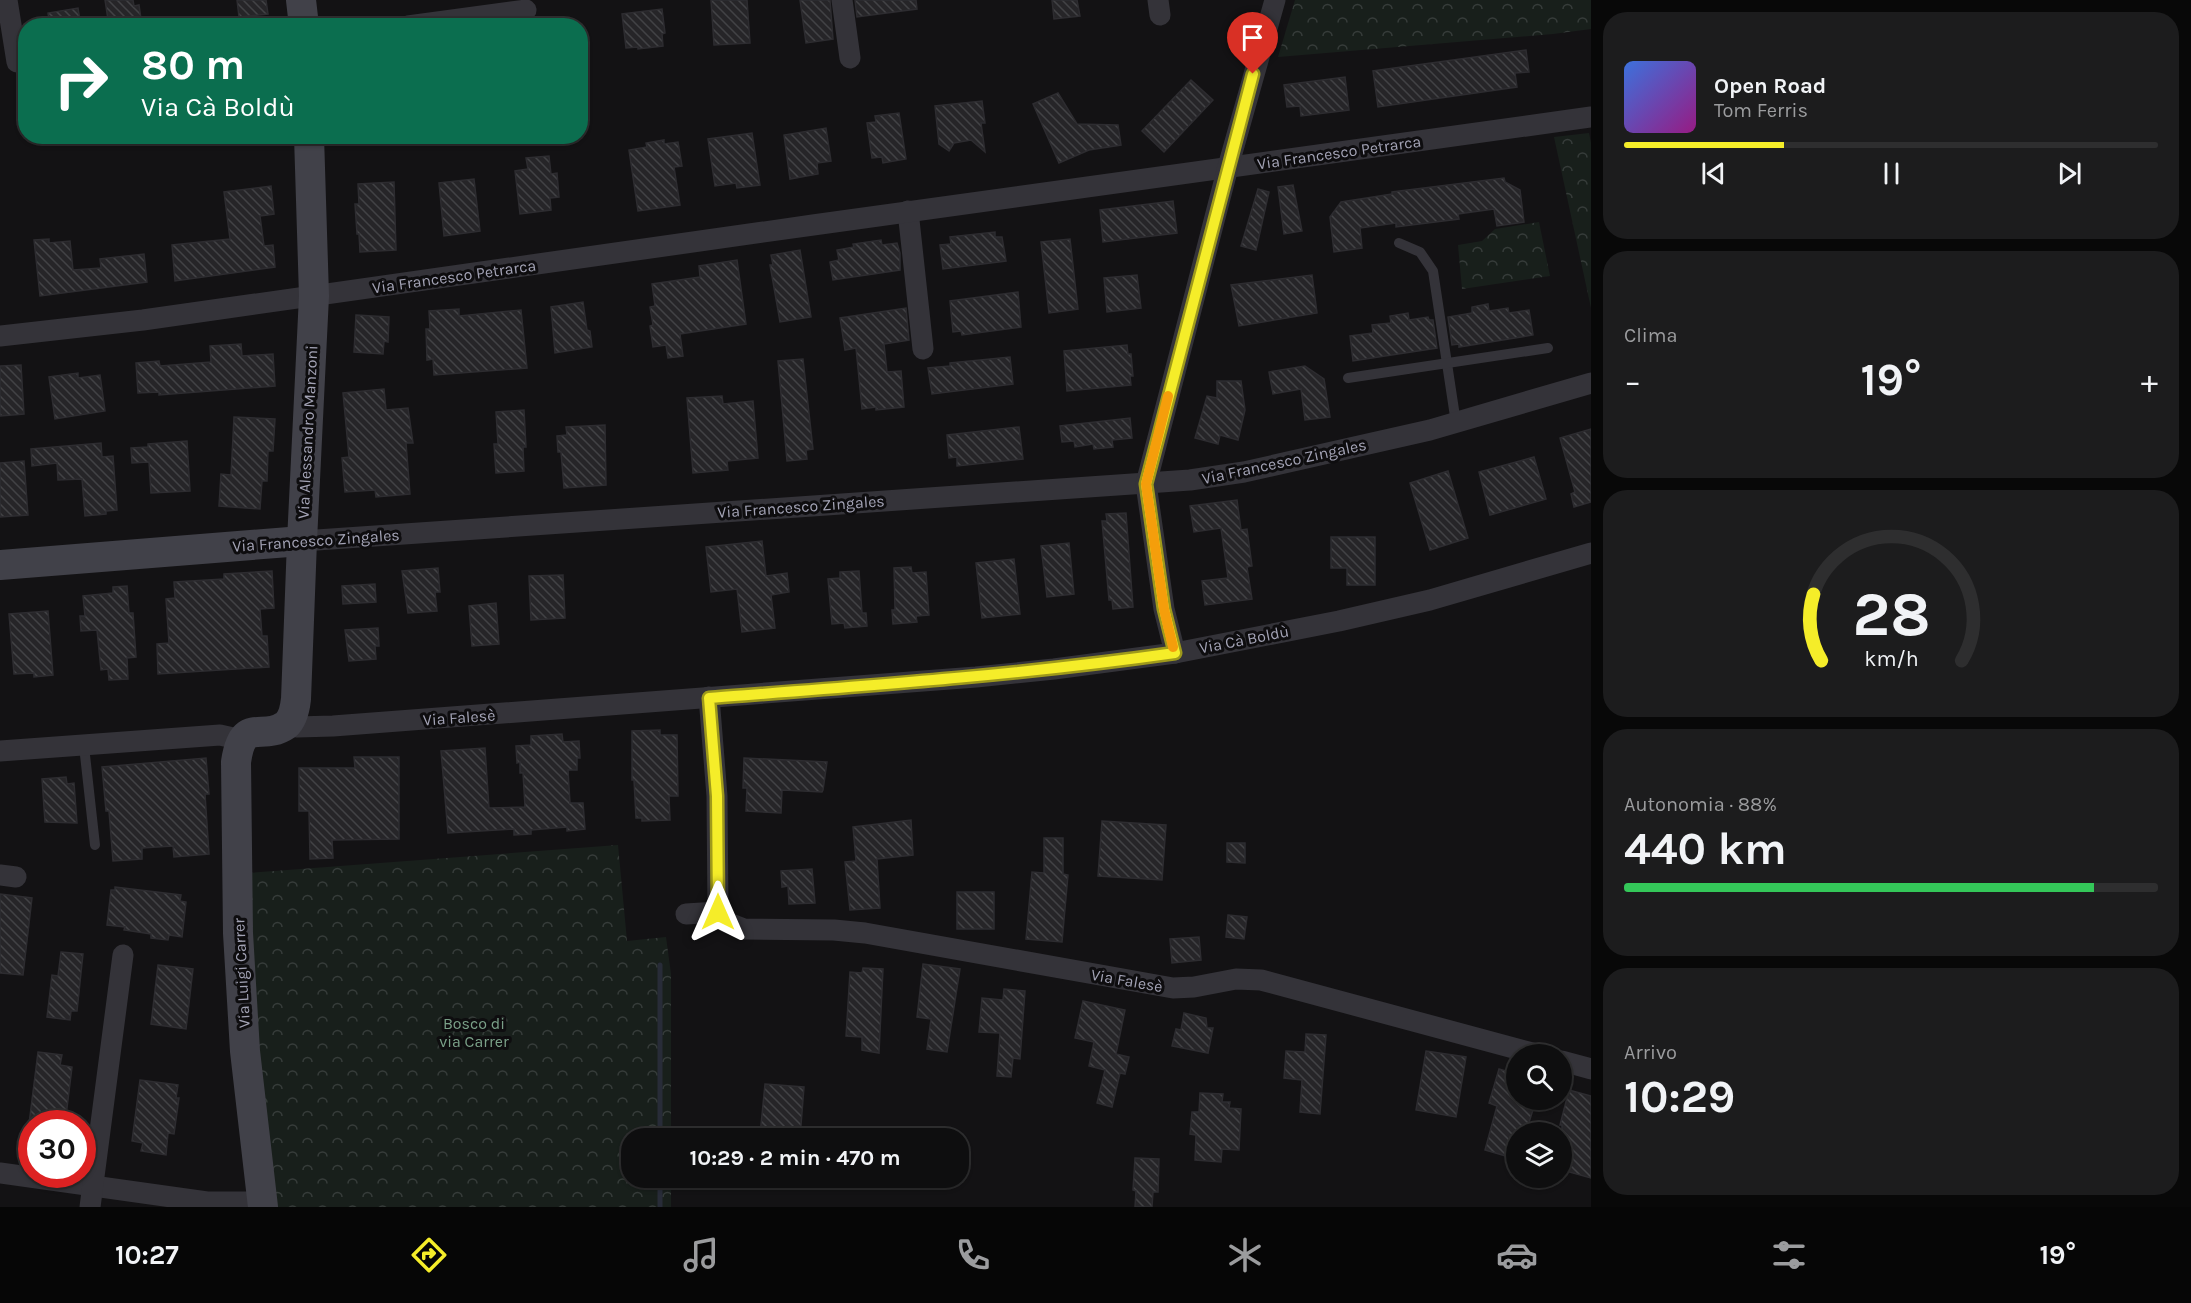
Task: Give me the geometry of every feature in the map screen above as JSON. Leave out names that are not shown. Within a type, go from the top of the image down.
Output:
[{"type":"street","points":[[7,0],[17,62]]},
{"type":"street","points":[[301,0],[303,18]]},
{"type":"street","points":[[842,0],[850,58]]},
{"type":"street","points":[[1175,653],[1164,609],[1146,484],[1228,167],[1275,0]]},
{"type":"street","points":[[467,18],[526,10]]},
{"type":"street","name":"Via Francesco Petrarca","points":[[0,336],[110,325],[908,211],[1591,117]]},
{"type":"street","name":"Via Alessandro Manzoni","points":[[286,725],[293,716],[297,699],[314,296],[309,144]]},
{"type":"street","points":[[908,211],[923,349]]},
{"type":"street","name":"Via Francesco Zingales","points":[[0,565],[302,541],[1146,484],[1244,472],[1456,423],[1591,383]]},
{"type":"street","name":"Via Cà Boldù","points":[[709,698],[976,677],[1175,653],[1339,621],[1430,600],[1591,553]]},
{"type":"street","points":[[686,915],[718,912],[717,796],[709,698]]},
{"type":"street","name":"Via Falesè","points":[[0,751],[220,735],[242,740],[250,732],[272,730],[286,725],[333,726],[709,698]]},
{"type":"street","name":"Via Luigi Carrer","points":[[242,740],[238,747],[236,762],[238,933],[245,1051],[262,1204]]},
{"type":"street","name":"Via Falesè","points":[[718,912],[726,922],[744,929],[834,930],[865,933],[1173,988],[1194,987],[1236,979],[1261,980],[1506,1046]]},
{"type":"street","points":[[96,1163],[123,955]]},
{"type":"street","points":[[1572,1064],[1591,1069]]},
{"type":"street","points":[[0,1173],[18,1176]]},
{"type":"street","points":[[96,1186],[207,1202],[262,1204]]},
{"type":"street","points":[[90,1207],[93,1188]]},
{"type":"lane","points":[[1399,243],[1420,252],[1433,271],[1456,423]]},
{"type":"lane","points":[[1348,378],[1548,348]]},
{"type":"lane","points":[[84,746],[95,845]]},
{"type":"green space","points":[[1295,0],[1591,0],[1591,29],[1278,57]]},
{"type":"green space","points":[[1589,133],[1591,143],[1591,308],[1554,137]]},
{"type":"green space","points":[[1539,222],[1550,276],[1462,289],[1458,245],[1482,241],[1495,229]]},
{"type":"green space","name":"Bosco di via Carrer","points":[[618,845],[627,941],[666,937],[671,974],[671,1128],[621,1128],[621,1188],[671,1188],[671,1207],[273,1207],[250,976],[249,873]]},
{"type":"building","points":[[105,0],[133,0],[134,6],[139,5],[141,18],[108,18]]},
{"type":"building","points":[[237,0],[266,0],[268,14],[239,17]]},
{"type":"building","points":[[711,0],[747,0],[750,43],[714,45]]},
{"type":"building","points":[[800,0],[830,0],[833,39],[806,43]]},
{"type":"building","points":[[855,0],[916,0],[917,9],[857,17]]},
{"type":"building","points":[[1052,0],[1077,0],[1080,16],[1054,19]]},
{"type":"building","points":[[78,8],[80,18],[49,18],[48,13]]},
{"type":"building","points":[[662,9],[665,33],[662,34],[663,46],[626,48],[622,14]]},
{"type":"building","points":[[1526,50],[1529,72],[1515,73],[1517,87],[1378,107],[1373,71]]},
{"type":"building","points":[[1345,77],[1349,110],[1301,116],[1300,106],[1287,107],[1284,85]]},
{"type":"building","points":[[1191,80],[1213,100],[1164,152],[1142,131]]},
{"type":"building","points":[[1058,93],[1077,124],[1118,125],[1121,145],[1089,150],[1059,163],[1033,104]]},
{"type":"building","points":[[982,101],[985,123],[981,123],[985,152],[971,140],[954,143],[949,151],[939,144],[935,106]]},
{"type":"building","points":[[899,113],[906,159],[883,163],[882,157],[872,158],[867,123],[876,122],[875,116]]},
{"type":"building","points":[[826,128],[831,161],[817,163],[818,174],[790,179],[784,135]]},
{"type":"building","points":[[752,133],[760,185],[737,188],[736,183],[715,186],[708,139]]},
{"type":"building","points":[[664,140],[664,144],[678,142],[682,166],[674,167],[680,205],[638,211],[629,150],[647,147],[646,143]]},
{"type":"building","points":[[549,156],[551,174],[557,173],[559,197],[550,198],[551,210],[520,214],[515,171],[528,169],[526,158]]},
{"type":"building","points":[[1504,178],[1505,182],[1520,190],[1524,222],[1497,226],[1494,209],[1458,214],[1459,219],[1396,227],[1396,223],[1360,228],[1362,248],[1334,252],[1330,217],[1341,202],[1392,194],[1392,192]]},
{"type":"building","points":[[474,179],[480,231],[444,236],[439,183]]},
{"type":"building","points":[[394,182],[396,250],[360,252],[355,204],[359,204],[358,184]]},
{"type":"building","points":[[1293,185],[1302,231],[1284,234],[1278,187]]},
{"type":"building","points":[[271,186],[274,214],[260,216],[264,246],[273,245],[275,267],[175,281],[172,245],[230,239],[224,192]]},
{"type":"building","points":[[1258,189],[1269,192],[1256,250],[1241,246]]},
{"type":"building","points":[[1173,201],[1177,233],[1103,242],[1100,210]]},
{"type":"building","points":[[995,232],[995,237],[1002,237],[1006,261],[943,269],[940,245],[951,244],[950,237]]},
{"type":"building","points":[[49,239],[49,243],[70,241],[73,270],[101,268],[100,259],[144,254],[147,282],[40,296],[34,240]]},
{"type":"building","points":[[1070,239],[1078,309],[1049,313],[1041,242]]},
{"type":"building","points":[[881,240],[882,245],[897,243],[900,253],[900,270],[833,280],[830,262],[839,260],[837,250],[854,247],[853,244]]},
{"type":"building","points":[[800,250],[811,317],[780,322],[770,265],[773,265],[771,255]]},
{"type":"building","points":[[737,260],[746,324],[680,334],[683,356],[668,358],[666,345],[653,347],[650,326],[653,325],[650,307],[655,306],[652,284],[700,277],[699,266]]},
{"type":"building","points":[[1137,275],[1141,308],[1107,312],[1104,278]]},
{"type":"building","points":[[1312,275],[1317,313],[1239,326],[1231,285]]},
{"type":"building","points":[[1018,292],[1021,327],[962,335],[961,331],[953,332],[950,301]]},
{"type":"building","points":[[583,302],[592,347],[555,353],[551,307]]},
{"type":"building","points":[[1488,304],[1489,311],[1508,308],[1509,313],[1529,310],[1533,335],[1459,347],[1459,344],[1452,345],[1448,317],[1472,313],[1472,307]]},
{"type":"building","points":[[906,308],[909,340],[884,344],[887,372],[901,371],[904,407],[862,409],[856,348],[845,350],[840,318]]},
{"type":"building","points":[[459,309],[459,316],[521,310],[527,368],[434,375],[433,359],[427,360],[426,329],[430,329],[429,311]]},
{"type":"building","points":[[1408,313],[1409,320],[1428,317],[1429,320],[1433,320],[1437,348],[1353,361],[1350,336],[1373,333],[1372,325],[1391,323],[1390,316]]},
{"type":"building","points":[[356,315],[389,317],[388,342],[384,341],[383,354],[354,352]]},
{"type":"building","points":[[241,344],[242,356],[273,354],[275,386],[159,395],[159,392],[138,393],[136,363],[159,361],[160,366],[211,362],[210,346]]},
{"type":"building","points":[[1127,345],[1128,354],[1131,354],[1133,376],[1130,376],[1131,385],[1067,391],[1064,351]]},
{"type":"building","points":[[1010,357],[1013,384],[932,394],[928,368],[950,366],[950,363]]},
{"type":"building","points":[[803,359],[813,449],[806,450],[807,459],[787,461],[778,361]]},
{"type":"building","points":[[21,365],[24,414],[0,416],[0,366]]},
{"type":"building","points":[[1305,366],[1324,379],[1330,417],[1305,420],[1301,389],[1273,394],[1269,372]]},
{"type":"building","points":[[78,373],[78,378],[100,375],[105,411],[55,419],[49,377]]},
{"type":"building","points":[[1217,381],[1241,381],[1245,410],[1238,440],[1220,435],[1218,444],[1195,438],[1207,396],[1217,398]]},
{"type":"building","points":[[384,389],[386,410],[408,408],[413,443],[406,443],[410,494],[376,497],[375,490],[345,492],[342,458],[349,457],[343,393]]},
{"type":"building","points":[[722,396],[723,404],[753,401],[758,458],[727,461],[728,470],[693,473],[687,398]]},
{"type":"building","points":[[524,410],[526,447],[523,447],[524,471],[496,473],[494,444],[498,444],[496,412]]},
{"type":"building","points":[[234,417],[275,419],[273,451],[268,451],[267,481],[262,481],[260,509],[219,506],[221,474],[231,475]]},
{"type":"building","points":[[1130,418],[1132,438],[1112,440],[1113,447],[1094,449],[1093,444],[1075,447],[1074,441],[1062,442],[1060,426]]},
{"type":"building","points":[[605,425],[606,485],[564,488],[561,452],[558,452],[557,436],[567,435],[566,427]]},
{"type":"building","points":[[1019,427],[1023,459],[957,466],[957,457],[949,458],[947,435]]},
{"type":"building","points":[[1591,429],[1591,502],[1574,507],[1571,494],[1575,492],[1560,438]]},
{"type":"building","points":[[187,441],[190,491],[151,493],[149,462],[132,463],[131,448],[148,447],[148,444]]},
{"type":"building","points":[[101,443],[102,457],[113,456],[117,510],[106,511],[106,514],[85,516],[82,479],[58,480],[57,463],[32,466],[31,449]]},
{"type":"building","points":[[1534,457],[1546,499],[1490,515],[1479,472]]},
{"type":"building","points":[[24,461],[28,515],[0,517],[0,463]]},
{"type":"building","points":[[1448,471],[1468,538],[1430,550],[1410,483]]},
{"type":"building","points":[[1237,500],[1241,530],[1247,529],[1252,566],[1247,567],[1252,599],[1205,605],[1202,581],[1228,578],[1221,528],[1194,532],[1190,506]]},
{"type":"building","points":[[1126,513],[1133,607],[1113,609],[1112,600],[1109,600],[1102,521],[1107,521],[1106,514]]},
{"type":"building","points":[[1331,537],[1375,537],[1375,585],[1347,585],[1347,568],[1331,568]]},
{"type":"building","points":[[762,541],[766,576],[787,573],[789,592],[771,595],[775,628],[742,632],[737,589],[711,592],[706,547]]},
{"type":"building","points":[[1069,543],[1074,594],[1047,597],[1041,546]]},
{"type":"building","points":[[1014,559],[1020,614],[982,618],[976,563]]},
{"type":"building","points":[[911,567],[912,573],[926,572],[929,615],[916,616],[917,622],[893,624],[894,568]]},
{"type":"building","points":[[438,568],[440,592],[435,592],[437,611],[408,613],[402,571]]},
{"type":"building","points":[[272,571],[274,608],[260,609],[262,636],[267,636],[269,667],[158,674],[157,644],[169,643],[166,599],[175,598],[174,582],[224,579],[224,574]]},
{"type":"building","points":[[859,571],[862,613],[866,613],[867,626],[845,628],[844,623],[832,624],[828,579],[840,578],[840,572]]},
{"type":"building","points":[[563,575],[565,618],[531,620],[529,576]]},
{"type":"building","points":[[375,584],[376,602],[343,604],[342,586]]},
{"type":"building","points":[[127,586],[129,613],[133,613],[136,657],[127,658],[128,679],[109,680],[108,669],[101,670],[97,630],[81,631],[80,616],[85,616],[83,596],[113,593],[113,587]]},
{"type":"building","points":[[496,603],[499,644],[472,646],[469,606]]},
{"type":"building","points":[[48,611],[53,675],[34,677],[34,673],[14,674],[9,614]]},
{"type":"building","points":[[378,628],[379,646],[375,646],[376,659],[349,661],[345,630]]},
{"type":"building","points":[[660,730],[660,735],[677,735],[678,796],[669,796],[670,820],[642,821],[642,818],[636,818],[634,780],[632,780],[632,731]]},
{"type":"building","points":[[562,734],[563,742],[579,741],[580,758],[577,758],[577,770],[568,770],[570,803],[583,803],[585,829],[567,831],[567,827],[531,830],[531,834],[514,835],[514,829],[448,833],[441,751],[485,748],[489,808],[525,807],[523,773],[520,773],[520,762],[517,763],[516,746],[531,745],[531,736]]},
{"type":"building","points":[[354,757],[399,757],[399,839],[332,840],[333,858],[310,859],[309,811],[299,811],[299,768],[355,768]]},
{"type":"building","points":[[206,758],[209,794],[205,794],[209,854],[174,857],[173,846],[142,848],[142,859],[113,861],[109,811],[106,811],[102,767]]},
{"type":"building","points":[[744,758],[827,762],[823,790],[822,792],[782,790],[781,813],[746,811],[747,788],[743,788]]},
{"type":"building","points":[[66,777],[67,784],[74,783],[77,823],[45,822],[42,779]]},
{"type":"building","points":[[911,820],[913,855],[877,859],[880,908],[850,910],[845,862],[856,861],[853,827]]},
{"type":"building","points":[[1102,821],[1166,825],[1162,880],[1098,876]]},
{"type":"building","points":[[1044,838],[1063,838],[1063,874],[1068,875],[1062,942],[1026,939],[1032,872],[1044,873]]},
{"type":"building","points":[[1227,843],[1245,843],[1245,863],[1227,862]]},
{"type":"building","points":[[812,869],[815,903],[789,904],[788,886],[782,887],[781,871]]},
{"type":"building","points":[[115,887],[181,895],[180,901],[186,902],[182,937],[169,935],[168,940],[151,938],[151,934],[107,925],[111,890],[115,890]]},
{"type":"building","points":[[957,892],[994,892],[994,929],[957,929]]},
{"type":"building","points":[[0,894],[32,898],[23,975],[0,973]]},
{"type":"building","points":[[1228,915],[1247,917],[1244,939],[1226,937]]},
{"type":"building","points":[[1199,937],[1201,960],[1172,963],[1170,939]]},
{"type":"building","points":[[61,952],[83,954],[77,1011],[71,1011],[70,1020],[47,1017],[52,975],[58,976]]},
{"type":"building","points":[[923,964],[960,969],[947,1052],[927,1049],[931,1019],[917,1017]]},
{"type":"building","points":[[158,965],[193,969],[186,1029],[151,1024]]},
{"type":"building","points":[[863,968],[883,969],[879,1053],[862,1050],[862,1037],[846,1036],[850,972],[862,973]]},
{"type":"building","points":[[1004,989],[1025,991],[1020,1059],[1013,1058],[1011,1077],[997,1076],[1000,1033],[979,1032],[982,998],[1003,1000]]},
{"type":"building","points":[[1083,1001],[1125,1010],[1116,1054],[1129,1057],[1125,1074],[1120,1073],[1112,1107],[1097,1103],[1105,1070],[1089,1066],[1094,1042],[1075,1038]]},
{"type":"building","points":[[1184,1013],[1206,1018],[1207,1028],[1213,1028],[1208,1053],[1172,1046],[1176,1029],[1181,1030]]},
{"type":"building","points":[[1306,1034],[1326,1035],[1320,1114],[1300,1112],[1302,1080],[1284,1078],[1286,1051],[1305,1052]]},
{"type":"building","points":[[1426,1051],[1466,1057],[1456,1117],[1416,1110]]},
{"type":"building","points":[[38,1052],[62,1055],[60,1065],[72,1067],[67,1110],[31,1110]]},
{"type":"building","points":[[1499,1069],[1506,1071],[1506,1110],[1533,1110],[1529,1122],[1506,1122],[1506,1156],[1485,1150],[1497,1106],[1489,1103]]},
{"type":"building","points":[[140,1080],[178,1085],[176,1098],[179,1098],[174,1134],[168,1133],[166,1155],[141,1151],[143,1143],[132,1141]]},
{"type":"building","points":[[765,1084],[804,1087],[801,1128],[761,1128]]},
{"type":"building","points":[[1572,1091],[1591,1096],[1591,1178],[1572,1173],[1572,1122],[1561,1122],[1564,1110],[1572,1110]]},
{"type":"building","points":[[1200,1093],[1223,1094],[1222,1102],[1230,1102],[1229,1108],[1241,1109],[1239,1150],[1222,1149],[1221,1162],[1195,1160],[1196,1135],[1190,1134],[1192,1112],[1199,1112]]},
{"type":"building","points":[[1135,1158],[1159,1159],[1158,1192],[1153,1192],[1152,1207],[1135,1207],[1136,1191],[1133,1190]]},
{"type":"waterway","points":[[660,965],[660,1128]]},
{"type":"waterway","points":[[660,1188],[660,1207]]},
{"type":"slow traffic","points":[[1168,396],[1146,484],[1164,609],[1173,647]]},
{"type":"route","points":[[718,912],[717,796],[709,698],[976,677],[1175,653],[1164,609],[1146,484],[1253,74]]}]
